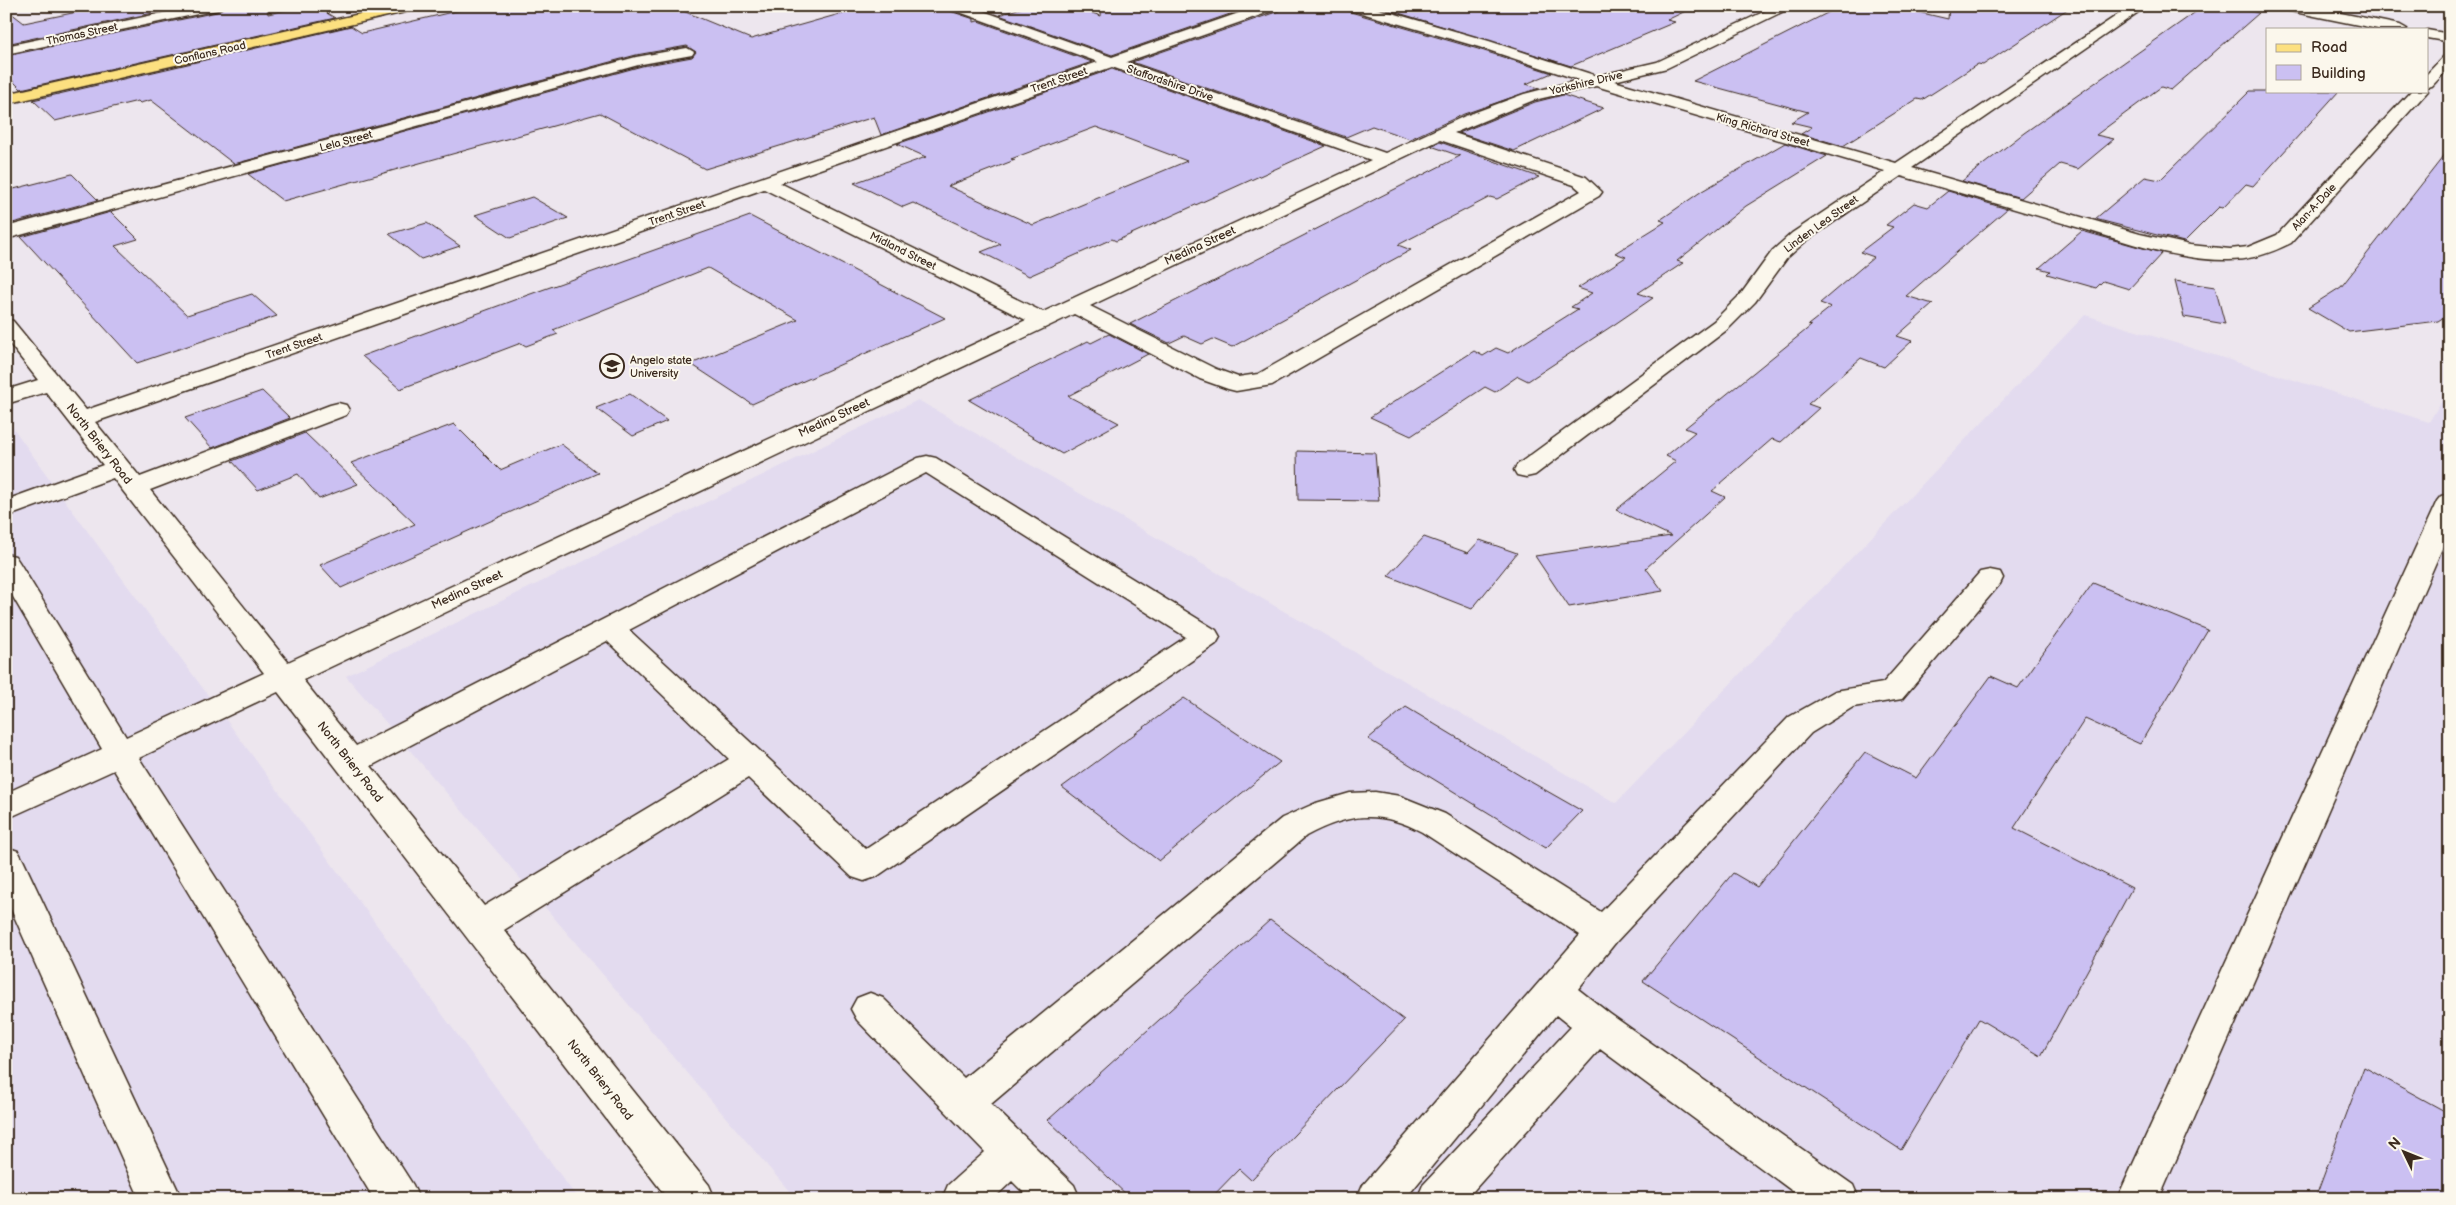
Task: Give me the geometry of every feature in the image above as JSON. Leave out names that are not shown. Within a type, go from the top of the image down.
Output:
[{"type":"main road","name":"Conflans Road","points":[[6,99],[414,6]]},
{"type":"street","name":"Thomas Street","points":[[6,50],[217,6]]},
{"type":"street","name":"Staffordshire Drive","points":[[956,6],[1385,159]]},
{"type":"street","name":"Trent Street","points":[[80,420],[1273,6]]},
{"type":"street","name":"King Richard Street","points":[[1353,6],[1484,44],[1593,80],[1898,170],[2175,247]]},
{"type":"street","name":"Yorkshire Drive","points":[[1385,159],[1529,97],[1593,80],[1662,65],[1787,6]]},
{"type":"street","name":"Linden Lea Street","points":[[1526,470],[1706,338],[1748,298],[1786,248],[1829,215],[2140,6]]},
{"type":"street","points":[[2285,6],[2395,28]]},
{"type":"street","points":[[2428,34],[2450,38]]},
{"type":"street","name":"Lela Street","points":[[6,233],[641,60],[687,52]]},
{"type":"street","points":[[2428,82],[2450,58]]},
{"type":"street","name":"Alan-A-Dale","points":[[2175,247],[2213,254],[2228,254],[2254,252],[2272,247],[2293,231],[2419,92]]},
{"type":"street","points":[[1074,306],[1208,374],[1236,384],[1264,380],[1593,192],[1580,181],[1556,171],[1440,134]]},
{"type":"street","name":"Medina Street","points":[[6,807],[1385,159]]},
{"type":"street","name":"Midland Street","points":[[764,182],[1043,320]]},
{"type":"street","name":"North Briery Road","points":[[6,325],[694,1199]]},
{"type":"street","points":[[6,397],[51,383]]},
{"type":"street","points":[[6,509],[126,478],[338,410]]},
{"type":"street","points":[[350,763],[927,463],[1206,637],[864,868],[610,628]]},
{"type":"street","points":[[2138,1199],[2450,501]]},
{"type":"street","points":[[6,562],[120,753],[398,1199]]},
{"type":"street","points":[[1378,1199],[1604,932],[1800,725],[1846,698],[1892,692],[1990,578]]},
{"type":"street","points":[[480,927],[750,761]]},
{"type":"street","points":[[963,1102],[1294,827],[1323,811],[1354,804],[1388,806],[1418,814],[1547,893],[1604,932]]},
{"type":"street","points":[[6,860],[161,1199]]},
{"type":"street","points":[[1554,991],[1597,1026],[1838,1199]]},
{"type":"street","points":[[870,1009],[1059,1199]]},
{"type":"street","points":[[1438,1199],[1597,1026]]},
{"type":"street","points":[[963,1199],[1013,1153]]},
{"type":"shaded area","points":[[2085,315],[2429,422],[2450,387],[2450,1199],[796,1199],[346,676],[918,400],[1616,803]]},
{"type":"shaded area","points":[[6,418],[66,502],[578,1199],[6,1199]]},
{"type":"building","points":[[106,6],[186,6],[6,44],[6,9],[24,23]]},
{"type":"building","points":[[226,6],[267,6],[268,14],[304,6],[315,6],[335,18],[21,89],[6,74],[6,56],[217,12]]},
{"type":"building","points":[[478,6],[671,6],[751,39],[868,6],[947,6],[950,11],[974,19],[974,22],[978,21],[1092,62],[881,135],[874,117],[705,169],[600,113],[283,201],[248,174],[642,66],[692,57],[696,52],[687,46],[636,55],[234,164],[151,100],[140,103],[138,101],[55,121],[33,100],[351,26],[362,33]]},
{"type":"building","points":[[1027,6],[1071,6],[1101,16],[1102,6],[1253,6],[1112,55],[999,15]]},
{"type":"building","points":[[1282,6],[1344,6],[1347,11],[1478,49],[1552,73],[1526,84],[1539,88],[1464,114],[1410,139],[1372,126],[1346,137],[1132,62],[1279,11]]},
{"type":"building","points":[[1376,6],[1696,6],[1667,20],[1675,22],[1571,66]]},
{"type":"building","points":[[1841,6],[1892,6],[1948,19],[1949,6],[2072,6],[1983,65],[1978,64],[1922,100],[1917,99],[1843,146],[1801,134],[1812,127],[1791,122],[1808,112],[1693,81]]},
{"type":"building","points":[[2204,6],[2226,6],[2259,13],[2171,90],[2161,87],[2096,135],[2114,139],[2078,169],[2060,164],[2021,198],[1962,181],[2024,133]]},
{"type":"building","points":[[1112,69],[1326,146],[1116,241],[1112,239],[1029,276],[981,252],[1001,244],[913,203],[903,207],[854,183],[926,157],[897,144]],"holes":[[[1096,127],[1187,161],[1033,225],[948,186],[1015,160],[1011,159]]]},
{"type":"building","points":[[2250,91],[2338,92],[2253,186],[2246,184],[2223,208],[2219,207],[2184,242],[2095,219],[2145,177],[2160,180]]},
{"type":"building","points":[[1563,95],[1604,108],[1514,151],[1459,133],[1535,102]]},
{"type":"building","points":[[1440,142],[1539,177],[1497,199],[1490,197],[1398,245],[1411,250],[1232,347],[1213,339],[1202,344],[1184,336],[1169,343],[1130,324],[1460,156],[1431,146]]},
{"type":"building","points":[[1785,143],[1827,156],[1746,206],[1677,261],[1683,263],[1638,293],[1653,298],[1615,324],[1528,381],[1518,376],[1495,392],[1485,387],[1411,436],[1370,417],[1474,351],[1483,356],[1496,348],[1508,353],[1578,309],[1571,307],[1592,293],[1578,288],[1626,257],[1615,253],[1665,222],[1660,220],[1702,191]]},
{"type":"building","points":[[2450,148],[2450,313],[2438,321],[2349,332],[2308,308],[2341,287]]},
{"type":"building","points":[[72,174],[98,200],[9,224],[6,221],[6,191]]},
{"type":"building","points":[[1948,191],[2007,209],[1906,296],[1933,304],[1897,336],[1912,341],[1884,367],[1861,358],[1808,404],[1819,408],[1781,442],[1772,439],[1712,491],[1725,497],[1646,568],[1663,591],[1569,607],[1535,556],[1671,536],[1616,510],[1676,461],[1666,456],[1695,432],[1685,428],[1811,326],[1808,325],[1831,307],[1820,303],[1874,257],[1860,252],[1893,227],[1886,225],[1914,203],[1928,207]]},
{"type":"building","points":[[532,197],[568,218],[510,238],[475,215]]},
{"type":"building","points":[[111,212],[138,239],[115,246],[187,315],[252,294],[277,316],[137,363],[21,237]]},
{"type":"building","points":[[750,216],[945,318],[752,404],[691,364],[798,320],[708,268],[553,330],[558,334],[526,346],[521,343],[400,389],[362,356],[525,296]]},
{"type":"building","points":[[427,223],[460,246],[421,259],[389,234]]},
{"type":"building","points":[[2082,231],[2162,253],[2129,289],[2103,281],[2096,288],[2047,274],[2050,271],[2039,268]]},
{"type":"building","points":[[2175,281],[2215,287],[2225,324],[2184,317]]},
{"type":"building","points":[[1109,334],[1148,354],[1068,396],[1119,423],[1062,454],[969,400],[1088,341],[1091,343]]},
{"type":"building","points":[[262,391],[290,418],[212,448],[185,418]]},
{"type":"building","points":[[630,394],[667,421],[633,436],[596,408]]},
{"type":"building","points":[[454,424],[500,470],[561,444],[598,473],[341,588],[320,565],[415,524],[351,463]]},
{"type":"building","points":[[305,433],[358,484],[319,499],[298,474],[258,490],[232,461]]},
{"type":"building","points":[[1297,451],[1375,453],[1379,501],[1298,500]]},
{"type":"building","points":[[1424,537],[1468,553],[1480,540],[1517,553],[1472,609],[1388,576]]},
{"type":"building","points":[[2093,583],[2208,630],[2140,744],[2085,719],[2014,828],[2132,888],[2041,1056],[1979,1019],[1901,1150],[1643,981],[1733,873],[1757,887],[1865,752],[1916,778],[1991,676],[2018,688]]},
{"type":"building","points":[[1184,698],[1280,762],[1159,861],[1062,787]]},
{"type":"building","points":[[1406,707],[1582,811],[1546,848],[1368,739]]},
{"type":"building","points":[[1270,920],[1404,1020],[1251,1180],[1239,1169],[1210,1199],[1131,1199],[1048,1120]]},
{"type":"building","points":[[2364,1067],[2450,1114],[2450,1199],[2315,1199]]},
{"type":"place","name":"Angelo state University","points":[[612,366]]}]
